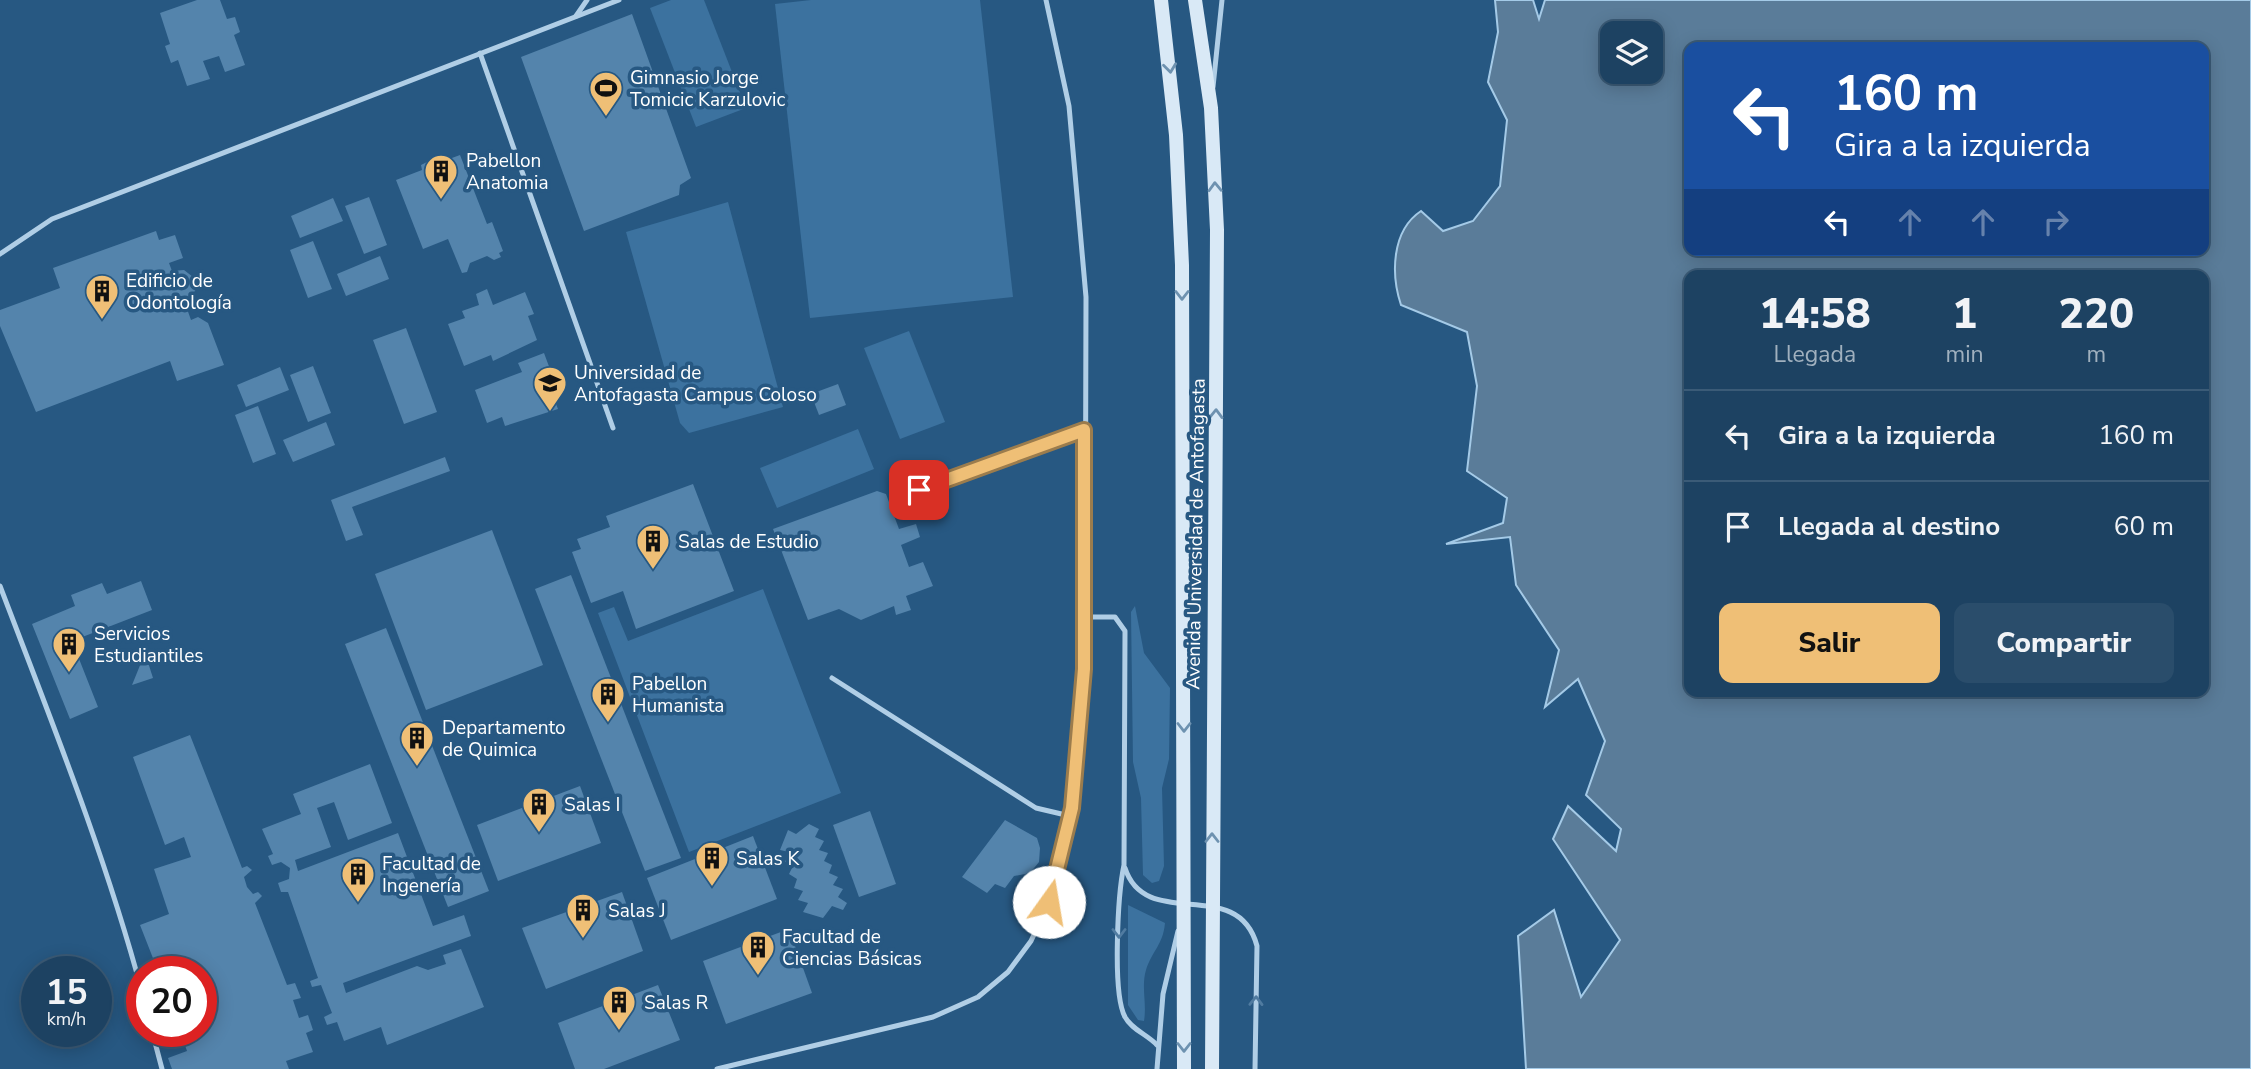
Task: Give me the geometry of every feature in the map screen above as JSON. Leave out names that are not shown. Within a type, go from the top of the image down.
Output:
[{"type":"main road","name":"Avenida Universidad de Antofagasta","points":[[1161,0],[1176,135],[1182,265],[1184,1069]]},
{"type":"main road","name":"Avenida Universidad de Antofagasta","points":[[1195,0],[1211,107],[1218,323],[1212,585],[1212,1069]]},
{"type":"lane","points":[[576,16],[587,0]]},
{"type":"lane","points":[[0,254],[52,219],[619,0]]},
{"type":"lane","points":[[717,1069],[933,1017],[978,997],[1008,972],[1031,941],[1049,902],[1070,816],[1084,669],[1086,297],[1069,106],[1046,0]]},
{"type":"lane","points":[[1211,107],[1222,0]]},
{"type":"lane","points":[[480,53],[613,428]]},
{"type":"lane","points":[[919,490],[1084,430]]},
{"type":"lane","points":[[0,586],[116,905],[131,956]]},
{"type":"lane","points":[[1085,617],[1115,617],[1125,631],[1124,865],[1119,890],[1119,985],[1123,1013],[1132,1025],[1157,1045]]},
{"type":"lane","points":[[832,678],[1036,808],[1070,816]]},
{"type":"lane","points":[[1124,865],[1131,882],[1143,893],[1184,905],[1212,906],[1238,915],[1254,936],[1257,957],[1255,1069]]},
{"type":"lane","points":[[1157,1069],[1163,994],[1184,905]]},
{"type":"lane","points":[[156,1047],[162,1069]]},
{"type":"shaded area","points":[[671,0],[704,0],[746,108],[696,127],[650,8]]},
{"type":"shaded area","points":[[811,0],[980,0],[1013,297],[810,318],[775,4]]},
{"type":"shaded area","points":[[1495,0],[1533,0],[1539,19],[1545,0],[2251,0],[2251,1069],[1526,1069],[1518,936],[1554,910],[1581,997],[1620,940],[1553,839],[1568,806],[1616,851],[1621,829],[1586,795],[1605,741],[1578,679],[1545,707],[1559,650],[1516,585],[1510,537],[1446,544],[1503,523],[1507,498],[1467,471],[1477,386],[1467,332],[1401,305],[1395,267],[1396,254],[1404,230],[1421,211],[1443,231],[1473,221],[1500,186],[1507,120],[1488,82],[1498,32]]},
{"type":"shaded area","points":[[728,202],[783,407],[689,433],[680,423],[626,232]]},
{"type":"shaded area","points":[[909,331],[945,422],[900,439],[864,348]]},
{"type":"shaded area","points":[[858,429],[874,469],[777,508],[760,468]]},
{"type":"shaded area","points":[[763,589],[841,793],[689,852],[598,613],[614,607],[628,641]]},
{"type":"shaded area","points":[[1135,606],[1144,653],[1170,688],[1169,759],[1162,788],[1164,866],[1159,881],[1152,883],[1143,875],[1141,798],[1133,762],[1131,612]]},
{"type":"shaded area","points":[[1128,905],[1165,923],[1162,937],[1148,963],[1145,976],[1144,1021],[1138,1020],[1128,1005]]},
{"type":"building","points":[[197,0],[220,0],[227,19],[235,17],[240,32],[234,35],[245,65],[225,72],[219,56],[203,61],[210,79],[187,86],[178,60],[171,63],[165,46],[170,44],[160,13]]},
{"type":"building","name":"Gimnasio Jorge Tomicic Karzulovic","points":[[632,14],[691,178],[680,185],[679,195],[584,231],[521,57]]},
{"type":"building","name":"Pabellon Anatomia","points":[[460,155],[487,224],[492,222],[503,251],[499,253],[501,257],[494,260],[487,256],[470,263],[467,272],[462,273],[448,239],[423,249],[396,180],[422,170],[421,165],[431,160],[433,165]]},
{"type":"building","points":[[369,197],[387,245],[364,254],[345,206]]},
{"type":"building","points":[[333,198],[343,221],[300,238],[291,216]]},
{"type":"building","name":"Edificio de Odontología","points":[[156,231],[159,240],[175,235],[183,258],[169,263],[172,271],[184,270],[193,277],[196,289],[186,306],[191,320],[198,317],[208,323],[224,365],[177,381],[170,361],[36,412],[0,326],[0,310],[60,288],[53,268]]},
{"type":"building","points":[[313,241],[332,289],[308,298],[290,250]]},
{"type":"building","points":[[380,256],[389,279],[346,296],[337,274]]},
{"type":"building","points":[[487,289],[493,305],[525,292],[534,314],[528,316],[537,340],[493,361],[491,355],[464,366],[448,324],[465,318],[462,311],[479,305],[476,294]]},
{"type":"building","points":[[406,328],[437,412],[404,424],[373,340]]},
{"type":"building","points":[[544,353],[557,388],[551,391],[558,409],[505,426],[502,417],[487,423],[475,390],[522,372],[518,363]]},
{"type":"building","points":[[313,366],[331,413],[308,422],[290,375]]},
{"type":"building","points":[[280,367],[289,390],[246,407],[237,385]]},
{"type":"building","points":[[838,384],[846,405],[819,415],[811,394]]},
{"type":"building","points":[[258,406],[276,454],[253,463],[235,415]]},
{"type":"building","points":[[326,422],[335,445],[293,462],[283,440]]},
{"type":"building","points":[[445,457],[450,471],[352,507],[363,535],[346,541],[331,500]]},
{"type":"building","name":"Salas de Estudio","points":[[693,484],[734,591],[636,629],[623,591],[591,603],[572,552],[581,549],[577,539],[610,527],[606,516]]},
{"type":"building","points":[[877,491],[886,494],[899,529],[916,524],[920,537],[901,545],[909,567],[923,562],[933,586],[906,596],[911,610],[896,615],[894,606],[861,620],[839,609],[808,620],[773,529]]},
{"type":"building","points":[[492,530],[543,665],[426,710],[375,574]]},
{"type":"building","name":"Pabellon Humanista","points":[[571,575],[681,858],[645,871],[535,589]]},
{"type":"building","name":"Servicios Estudiantiles","points":[[141,581],[152,610],[72,641],[98,707],[70,719],[32,624],[75,606],[71,595],[102,583],[107,594]]},
{"type":"building","name":"Departamento de Quimica","points":[[386,628],[489,891],[448,907],[345,644]]},
{"type":"building","name":"Servicios Estudiantiles","points":[[145,653],[153,678],[132,685]]},
{"type":"building","points":[[190,735],[242,868],[247,866],[252,870],[244,877],[247,887],[253,894],[258,892],[262,896],[255,903],[287,985],[295,983],[301,998],[293,1000],[299,1018],[308,1015],[313,1030],[306,1033],[313,1052],[286,1061],[289,1069],[172,1069],[168,1058],[187,1051],[186,1047],[217,1047],[217,956],[152,956],[140,925],[169,914],[154,869],[191,857],[184,837],[165,845],[133,757]]},
{"type":"building","name":"Facultad de Ingenería","points":[[370,764],[392,823],[348,840],[334,802],[317,808],[331,847],[295,860],[298,871],[398,833],[433,926],[464,915],[471,936],[343,983],[346,993],[417,966],[428,970],[446,964],[443,955],[461,949],[484,1007],[387,1045],[381,1027],[344,1041],[337,1022],[327,1025],[324,1017],[332,1013],[321,985],[312,987],[310,981],[318,978],[288,892],[281,892],[278,883],[289,879],[290,868],[281,862],[272,865],[268,856],[273,854],[262,829],[301,814],[293,794]]},
{"type":"building","name":"Salas I","points":[[580,786],[601,843],[498,881],[477,825]]},
{"type":"building","points":[[870,811],[896,884],[859,897],[833,825]]},
{"type":"building","points":[[1005,820],[1037,838],[1040,848],[1039,862],[1030,873],[1014,876],[1005,888],[995,884],[987,893],[962,877]]},
{"type":"building","points":[[809,824],[819,829],[815,837],[824,841],[819,850],[828,853],[824,861],[832,865],[829,873],[838,877],[833,885],[843,889],[838,897],[847,903],[843,910],[832,906],[823,918],[803,912],[808,903],[798,900],[803,891],[794,888],[797,879],[789,874],[794,864],[785,862],[789,852],[780,850],[788,830],[796,834]]},
{"type":"building","name":"Salas K","points":[[753,836],[777,899],[671,940],[647,878]]},
{"type":"building","name":"Salas J","points":[[622,892],[643,951],[546,989],[522,928]]},
{"type":"building","name":"Facultad de Ciencias Básicas","points":[[789,929],[812,993],[726,1024],[703,961]]},
{"type":"building","name":"Salas R","points":[[658,985],[680,1040],[604,1069],[575,1069],[558,1023]]},
{"type":"place","name":"Gimnasio Jorge Tomicic Karzulovic","points":[[606,118]]},
{"type":"place","name":"Pabellon Anatomia","points":[[441,201]]},
{"type":"place","name":"Edificio de Odontología","points":[[102,321]]},
{"type":"place","name":"Universidad de Antofagasta Campus Coloso","points":[[550,413]]},
{"type":"place","name":"Salas de Estudio","points":[[653,571]]},
{"type":"place","name":"Servicios Estudiantiles","points":[[69,674]]},
{"type":"place","name":"Pabellon Humanista","points":[[608,724]]},
{"type":"place","name":"Departamento de Quimica","points":[[417,768]]},
{"type":"place","name":"Salas I","points":[[539,834]]},
{"type":"place","name":"Salas K","points":[[712,888]]},
{"type":"place","name":"Facultad de Ingenería","points":[[358,904]]},
{"type":"place","name":"Salas J","points":[[583,940]]},
{"type":"place","name":"Facultad de Ciencias Básicas","points":[[758,977]]},
{"type":"place","name":"Salas R","points":[[619,1032]]},
{"type":"route","points":[[919,490],[1084,430],[1084,669],[1072,808],[1049,902]]}]
